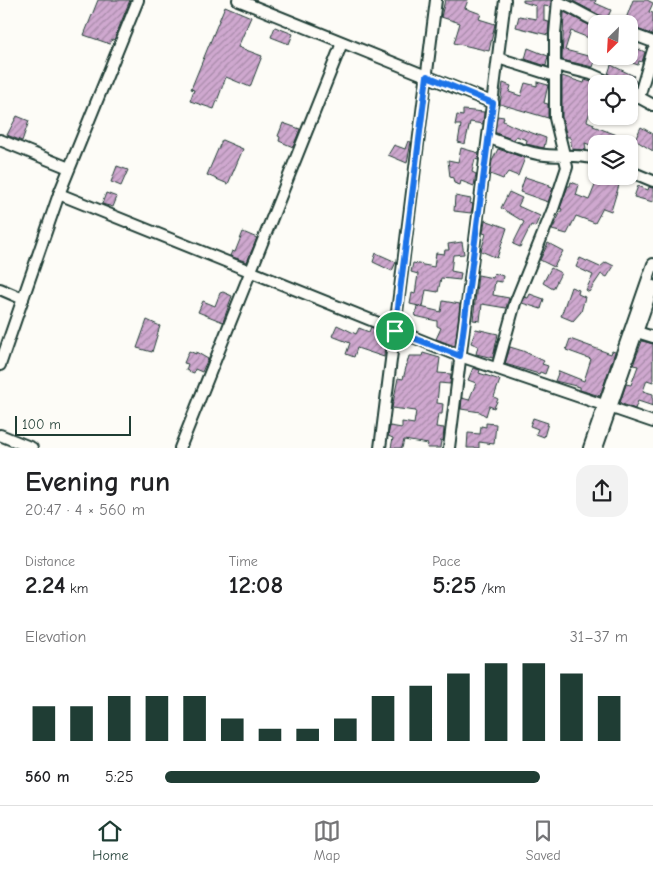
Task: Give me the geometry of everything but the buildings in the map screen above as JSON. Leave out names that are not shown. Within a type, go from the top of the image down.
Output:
[{"type":"street","points":[[0,365],[59,194],[138,0]]},
{"type":"street","points":[[238,0],[493,103]]},
{"type":"street","points":[[380,448],[436,0]]},
{"type":"street","points":[[449,448],[505,0]]},
{"type":"street","points":[[497,368],[515,303],[562,188],[567,168],[566,156],[555,118],[558,1],[577,9],[588,17]]},
{"type":"street","points":[[638,36],[653,42]]},
{"type":"street","points":[[180,448],[342,43]]},
{"type":"street","points":[[653,50],[639,97],[653,105]]},
{"type":"street","points":[[498,58],[555,71],[593,75]]},
{"type":"street","points":[[488,138],[538,154],[566,156],[579,154],[588,157]]},
{"type":"street","points":[[0,140],[69,168]]},
{"type":"street","points":[[638,175],[653,181]]},
{"type":"street","points":[[59,194],[460,356],[653,422]]},
{"type":"street","points":[[597,448],[607,406],[653,264]]},
{"type":"street","points":[[589,448],[650,304],[653,286]]},
{"type":"street","points":[[0,289],[23,299]]},
{"type":"street","points":[[637,332],[653,338]]},
{"type":"street","points":[[0,435],[32,448]]},
{"type":"route","points":[[427,76],[493,103],[460,356],[395,331],[427,76]]}]
